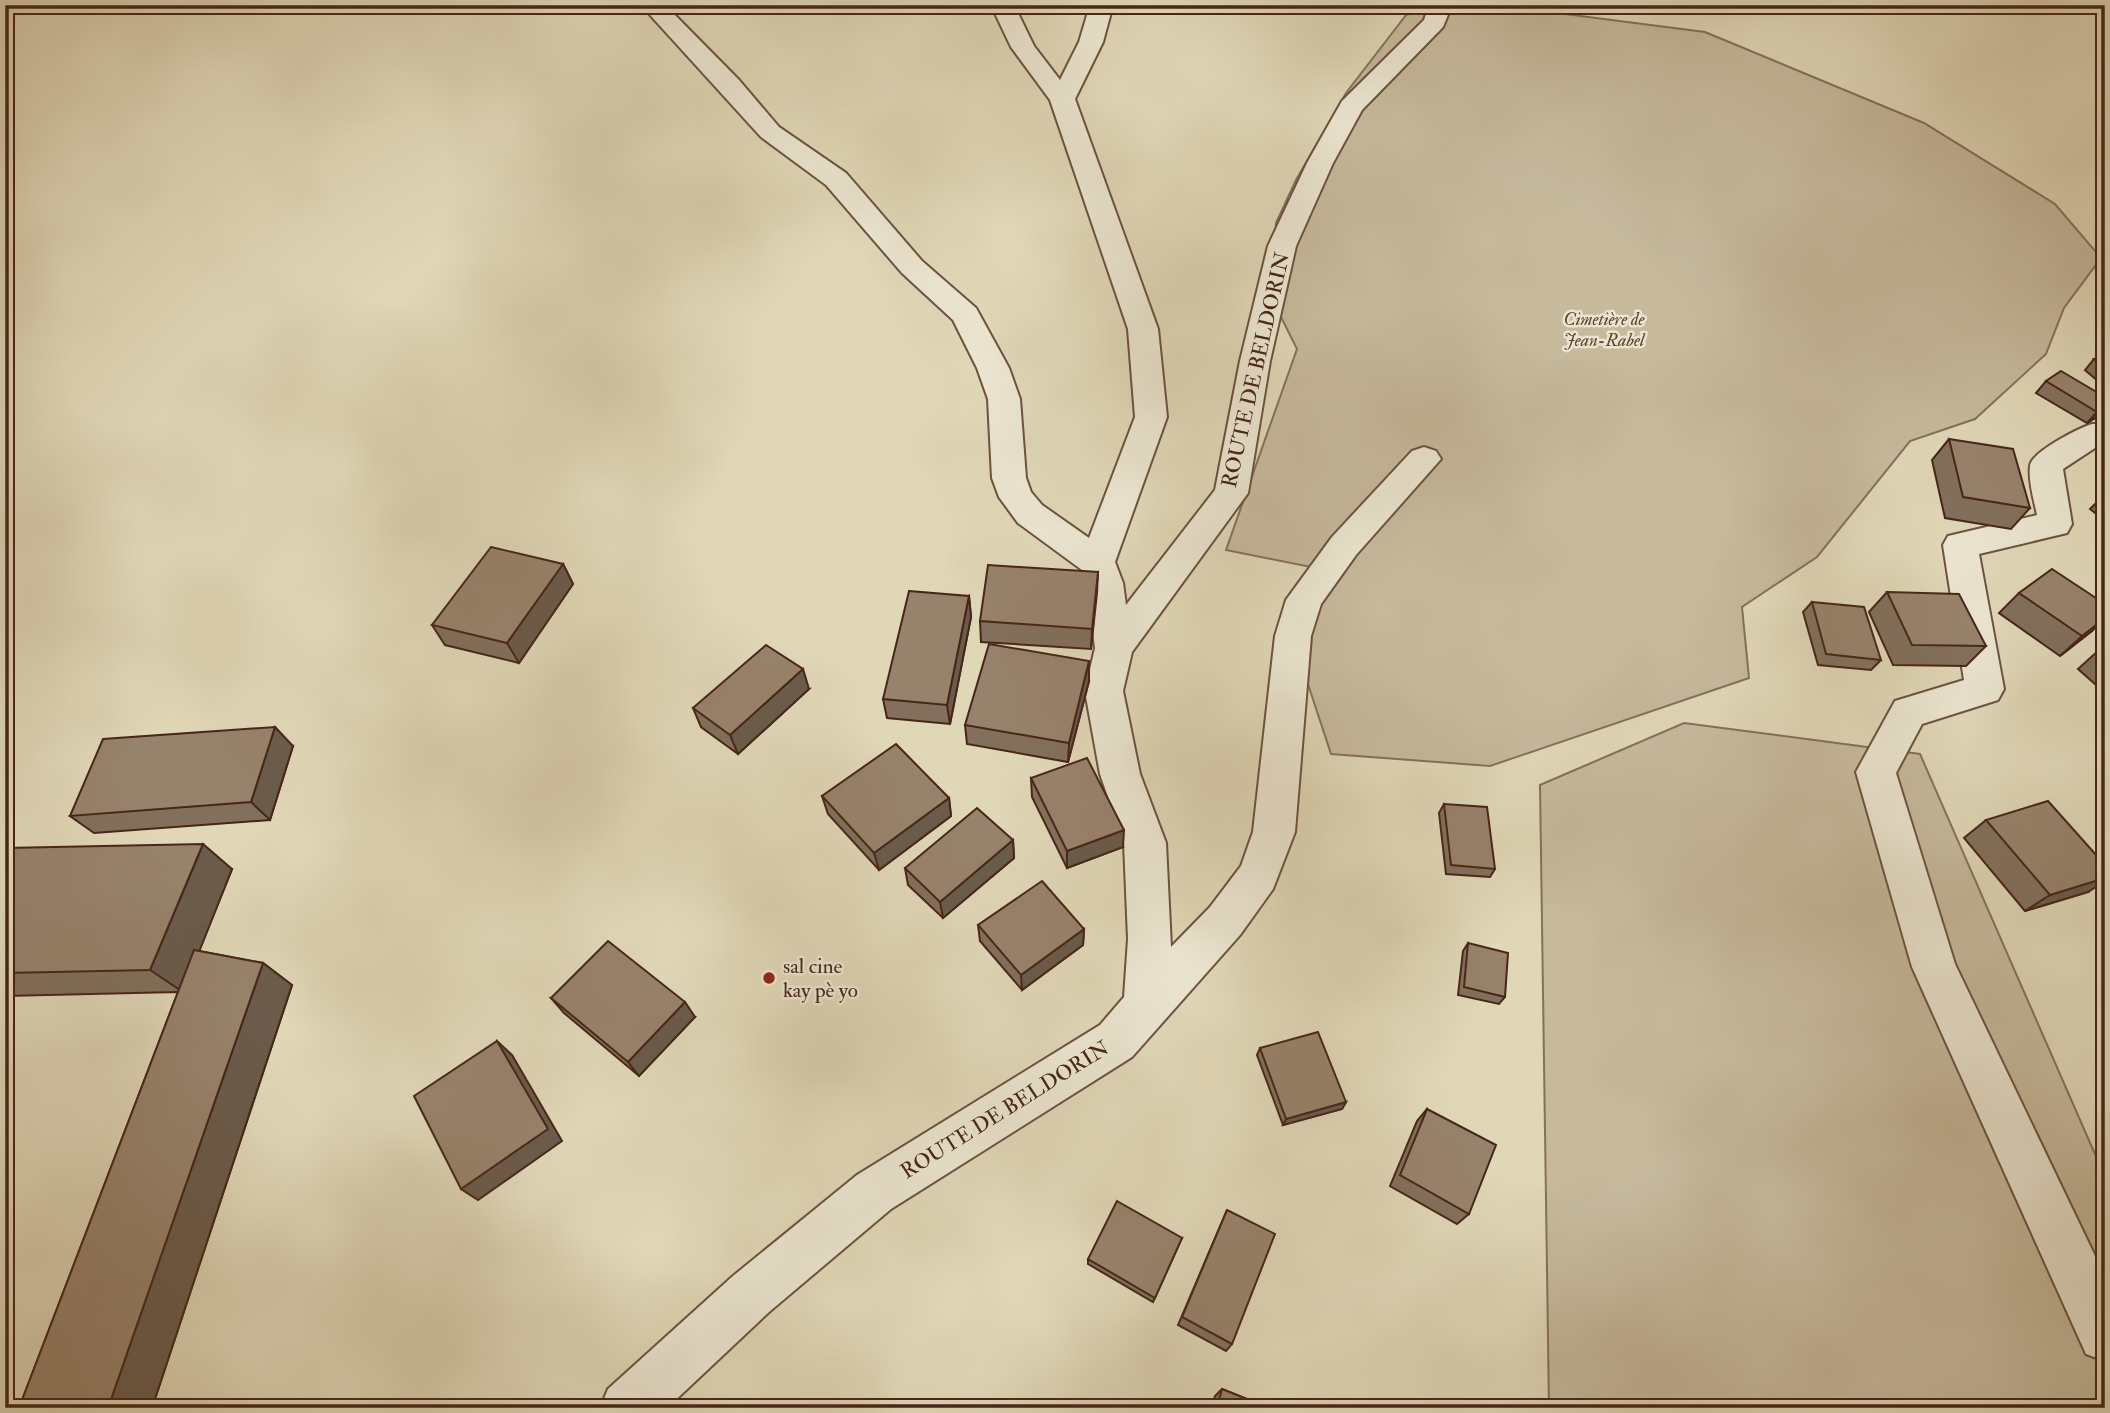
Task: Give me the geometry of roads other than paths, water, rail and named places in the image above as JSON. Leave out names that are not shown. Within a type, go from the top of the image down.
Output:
[{"type":"street","points":[[652,5],[730,85],[770,132],[836,180],[912,267],[965,315],[993,369],[1004,399],[1009,478],[1016,497],[1030,514],[1097,562],[1105,583],[1114,648]]},
{"type":"street","points":[[1002,5],[1023,47],[1062,99],[1143,329],[1151,417],[1097,562]]},
{"type":"street","points":[[1062,99],[1084,59],[1098,25],[1102,5]]},
{"type":"street","name":"ROUTE DE BELDORIN","points":[[627,1408],[751,1294],[874,1192],[1115,1041],[1146,1005],[1150,939],[1145,843],[1120,774],[1104,691],[1114,648],[1231,493],[1255,361],[1282,246],[1320,163],[1351,106],[1435,22],[1441,5]]},
{"type":"street","points":[[2105,435],[2092,435],[2046,464],[2055,524],[1960,545],[1975,645],[1985,689],[1909,712],[1877,772],[1934,967],[2105,1335]]},
{"type":"street","points":[[1146,1005],[1225,921],[1258,876],[1274,832],[1293,636],[1304,600],[1344,546],[1424,459]]},
{"type":"place","name":"sal cine kay pè yo","points":[[769,978]]},
{"type":"park label","name":"Cimetière de Jean-Rabel","points":[[1604,329]]}]
